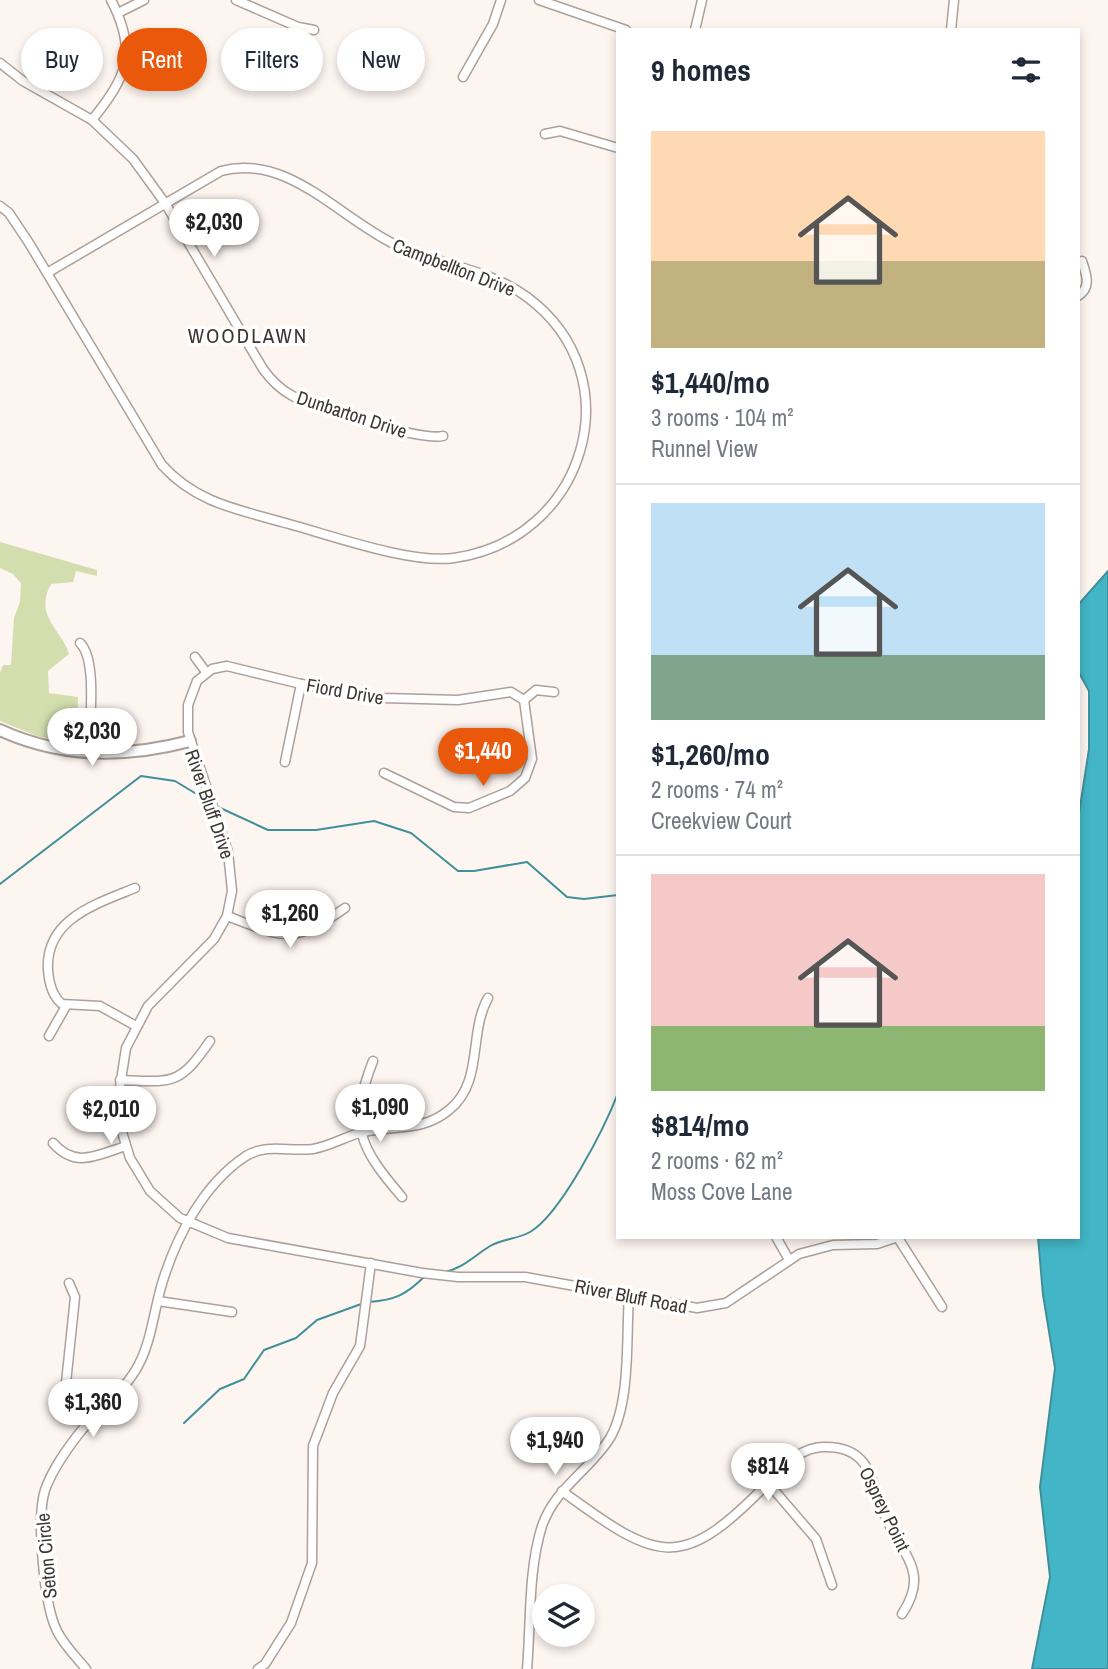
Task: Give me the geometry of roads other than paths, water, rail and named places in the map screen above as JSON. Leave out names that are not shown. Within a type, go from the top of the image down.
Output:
[{"type":"street","points":[[92,120],[125,68],[128,46],[111,0]]},
{"type":"street","points":[[118,13],[144,0]]},
{"type":"street","points":[[236,0],[303,28]]},
{"type":"street","points":[[463,77],[493,24],[501,0]]},
{"type":"street","points":[[539,0],[620,28]]},
{"type":"street","points":[[695,28],[702,0]]},
{"type":"street","points":[[951,28],[954,0]]},
{"type":"street","name":"Dunbarton Drive","points":[[0,63],[23,81],[92,120],[133,159],[165,203],[263,369],[276,384],[308,404],[425,437],[443,436]]},
{"type":"street","points":[[545,134],[560,131],[616,147]]},
{"type":"street","name":"Campbellton Drive","points":[[0,206],[9,213],[47,273],[155,455],[180,484],[205,500],[408,555],[432,558],[479,553],[517,537],[548,513],[569,481],[581,448],[585,393],[581,375],[565,340],[534,302],[494,279],[428,259],[370,233],[292,179],[267,168],[239,166],[221,171],[47,273]]},
{"type":"street","points":[[1080,295],[1088,282],[1082,261]]},
{"type":"street","points":[[80,643],[87,652],[90,669],[89,753]]},
{"type":"street","points":[[190,741],[187,723],[190,696],[197,681],[206,672],[195,657]]},
{"type":"street","name":"Fiord Drive","points":[[206,672],[224,666],[242,667],[300,684],[410,700],[458,700],[511,692],[524,700],[536,690],[554,692]]},
{"type":"street","points":[[285,762],[300,684]]},
{"type":"street","points":[[384,773],[454,807],[468,808],[510,791],[525,778],[532,759],[524,700]]},
{"type":"street","name":"River Bluff Drive","points":[[0,730],[27,742],[89,753],[159,749],[190,741],[230,862],[232,891],[227,916],[207,949],[156,997],[136,1026],[126,1048],[120,1080],[120,1119],[135,1169],[156,1199],[190,1223],[228,1238],[458,1277],[502,1276]]},
{"type":"street","points":[[135,888],[84,910],[66,922],[54,937],[49,952],[49,978],[55,997],[66,1006],[100,1006],[136,1026]]},
{"type":"street","points":[[227,916],[275,934],[291,936],[314,930],[345,908]]},
{"type":"street","name":"Seton Circle","points":[[86,1669],[64,1642],[54,1623],[40,1525],[48,1482],[91,1418],[128,1381],[139,1364],[170,1265],[210,1188],[250,1154],[272,1148],[321,1147],[362,1132],[422,1125],[439,1117],[458,1101],[470,1080],[477,1023],[488,998]]},
{"type":"street","points":[[49,1036],[66,1006]]},
{"type":"street","points":[[120,1080],[154,1082],[176,1078],[196,1064],[211,1041]]},
{"type":"street","points":[[373,1060],[360,1094],[362,1132],[371,1158],[402,1197]]},
{"type":"street","points":[[53,1143],[66,1156],[77,1159],[126,1146]]},
{"type":"street","points":[[777,1239],[788,1258]]},
{"type":"street","name":"River Bluff Road","points":[[502,1276],[543,1280],[697,1308],[712,1308],[733,1299],[788,1258],[821,1247],[877,1244],[892,1239]]},
{"type":"street","points":[[899,1239],[942,1307]]},
{"type":"street","points":[[258,1669],[265,1664],[291,1623],[312,1563],[313,1446],[333,1393],[360,1346],[371,1263]]},
{"type":"street","points":[[69,1283],[75,1297],[66,1383],[91,1418]]},
{"type":"street","points":[[527,1669],[535,1553],[546,1517],[562,1491],[604,1446],[619,1416],[629,1296]]},
{"type":"street","points":[[158,1301],[232,1312]]},
{"type":"street","name":"Osprey Point","points":[[562,1491],[640,1542],[670,1548],[697,1544],[708,1537],[796,1455],[816,1447],[839,1448],[863,1462],[871,1473],[887,1521],[913,1567],[914,1589],[902,1614]]},
{"type":"street","points":[[768,1483],[816,1539],[832,1585]]},
{"type":"water","points":[[1108,571],[1108,1669],[1032,1669],[1050,1577],[1040,1487],[1055,1368],[1043,1295],[1038,1239],[1080,1239],[1080,807],[1089,749],[1089,691],[1080,675],[1080,603]]},
{"type":"waterway","points":[[0,884],[141,776],[175,781],[208,801]]},
{"type":"waterway","points":[[216,806],[268,830],[316,830],[374,821],[411,833],[458,871],[527,862],[567,897],[584,899],[616,895]]},
{"type":"waterway","points":[[444,1272],[462,1265],[490,1246],[530,1232],[542,1222],[581,1168],[616,1098]]},
{"type":"waterway","points":[[369,1302],[400,1295],[425,1276]]},
{"type":"waterway","points":[[184,1423],[220,1389],[244,1379],[264,1350],[296,1338],[317,1320],[364,1303]]},
{"type":"district","name":"WOODLAWN","points":[[248,336]]}]
